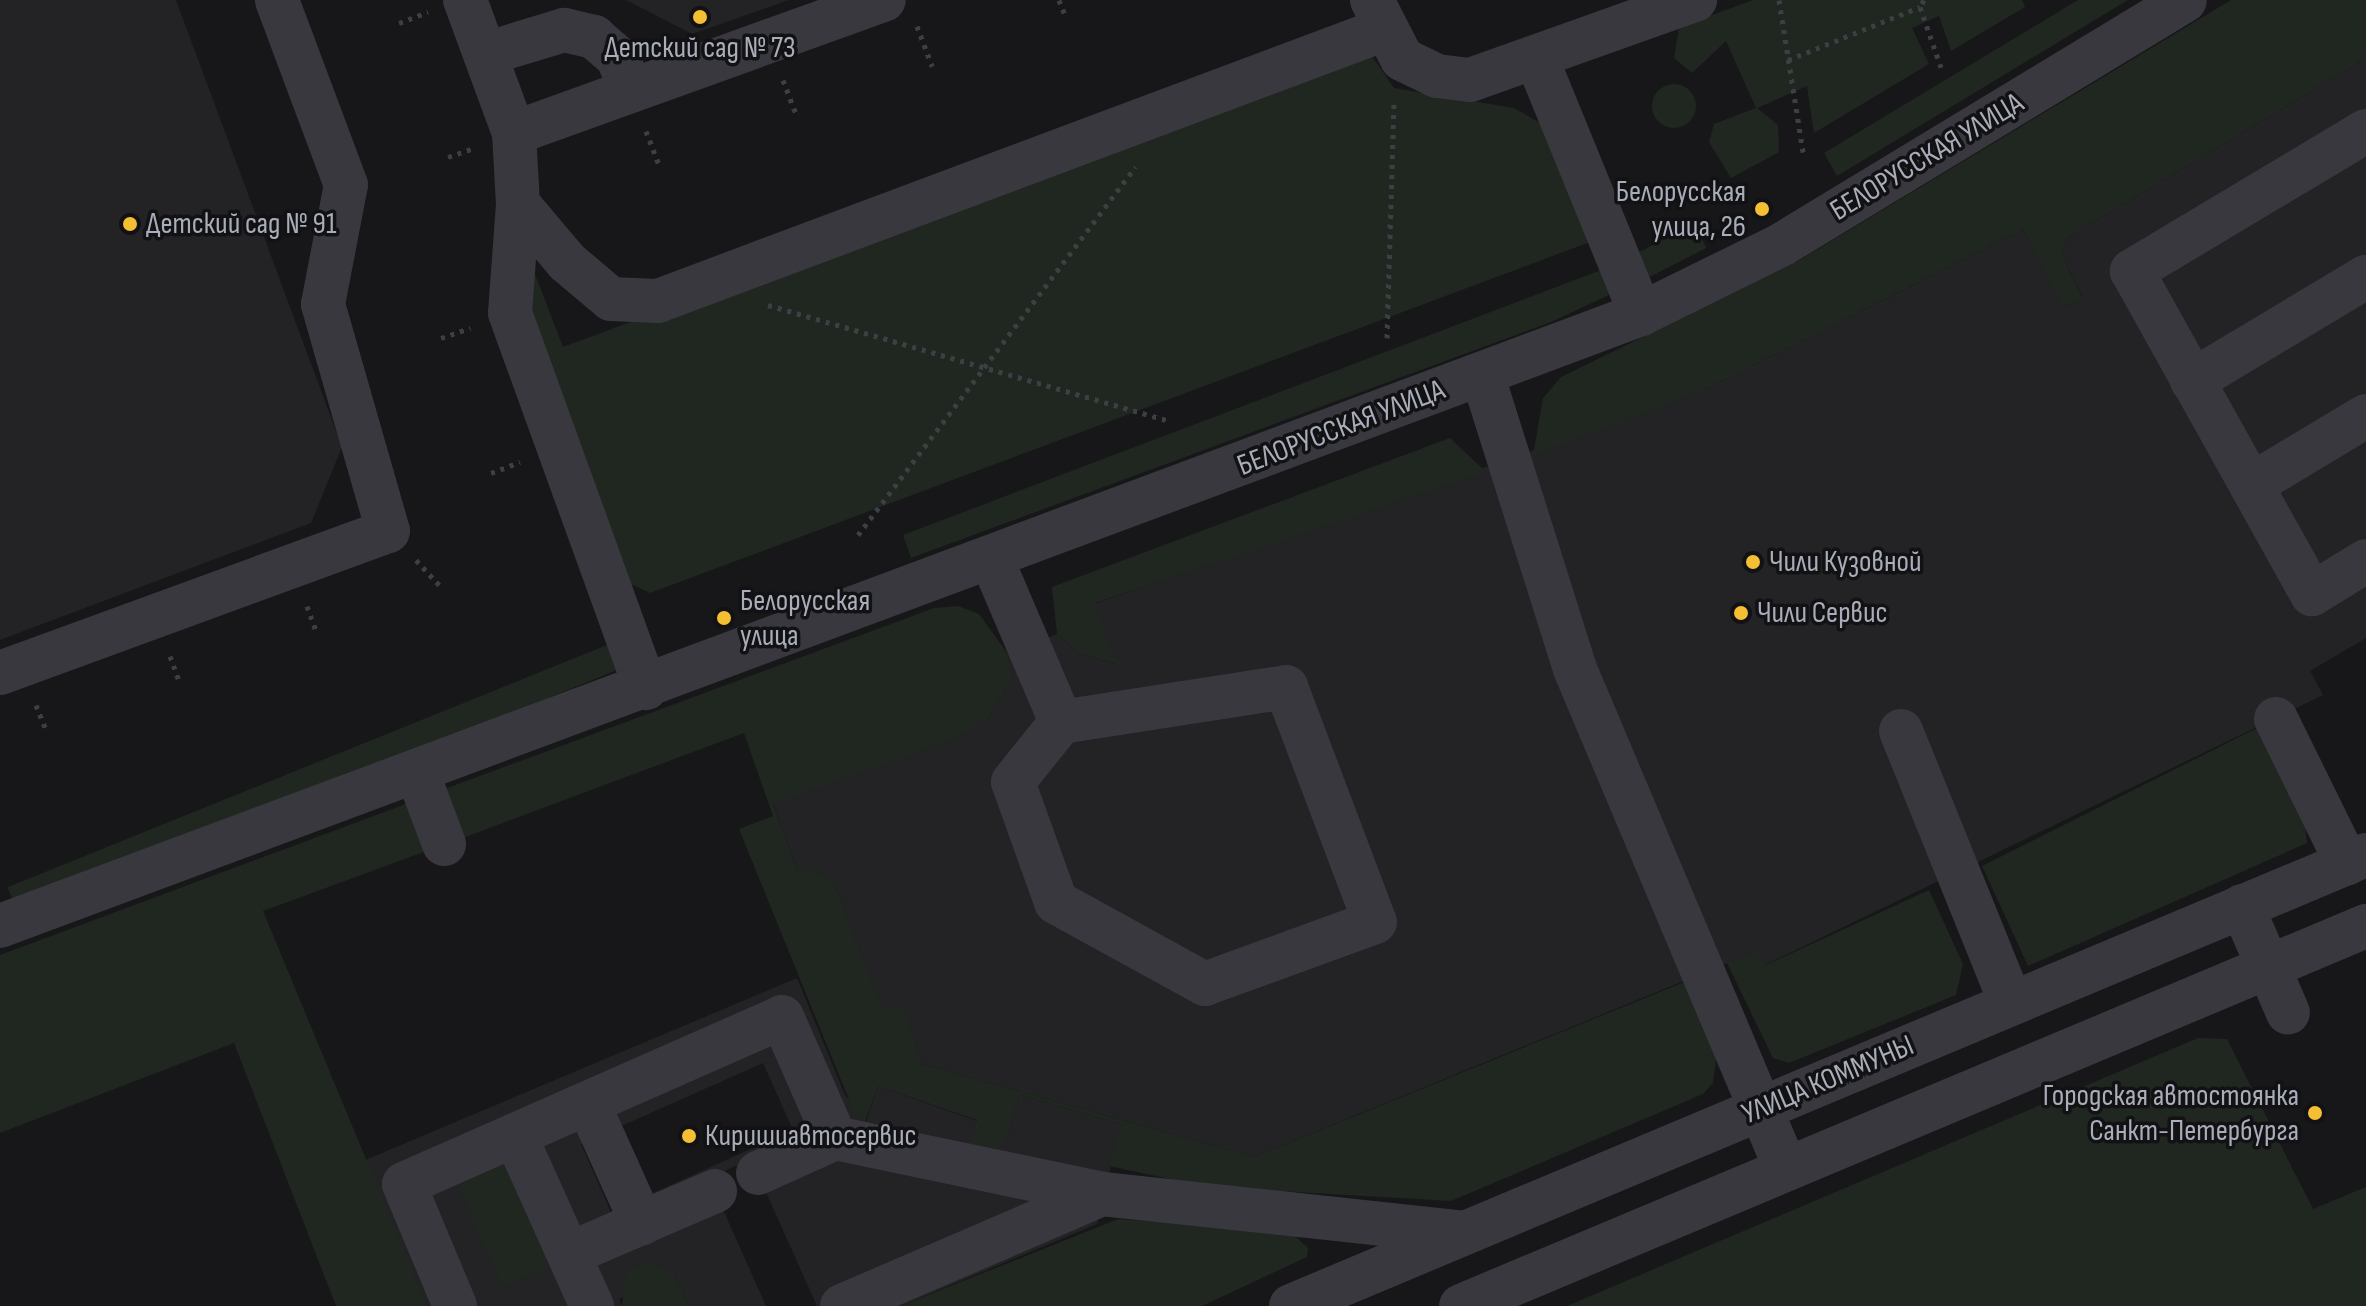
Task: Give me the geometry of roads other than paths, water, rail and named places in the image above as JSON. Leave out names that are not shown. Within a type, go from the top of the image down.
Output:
[{"type":"street","points":[[0,673],[388,531],[323,304],[346,185],[277,0]]},
{"type":"street","points":[[465,0],[514,133],[518,204],[510,313],[646,688]]},
{"type":"street","points":[[518,204],[567,262],[611,299],[658,301],[1385,30],[1470,80],[1695,0]]},
{"type":"street","name":"БЕЛОРУССКАЯ УЛИЦА","points":[[0,926],[992,560],[1641,314],[1781,245],[2185,0]]},
{"type":"street","points":[[514,133],[631,91],[898,7]]},
{"type":"street","points":[[485,54],[564,30],[594,37],[618,58],[631,91]]},
{"type":"street","points":[[1536,57],[1641,314]]},
{"type":"street","points":[[2366,131],[2132,271],[2312,594],[2366,561]]},
{"type":"street","points":[[2192,381],[2366,277]]},
{"type":"street","points":[[1482,374],[1575,669],[1786,1169]]},
{"type":"street","points":[[2251,485],[2366,416]]},
{"type":"street","points":[[992,560],[1061,722]]},
{"type":"street","points":[[1286,687],[1375,922],[1205,984],[1056,902],[1013,782],[1061,722],[1286,687]]},
{"type":"street","points":[[2276,719],[2356,859]]},
{"type":"street","points":[[1901,731],[2011,1003]]},
{"type":"street","points":[[417,772],[444,844]]},
{"type":"street","name":"УЛИЦА КОММУНЫ","points":[[1291,1306],[2356,859]]},
{"type":"street","points":[[2242,906],[2288,1013]]},
{"type":"street","points":[[1474,1303],[2366,926]]},
{"type":"street","points":[[455,1306],[404,1184],[782,1017],[835,1138]]},
{"type":"street","points":[[588,1103],[642,1223]]},
{"type":"street","points":[[515,1135],[592,1306]]},
{"type":"street","points":[[758,1173],[835,1138],[1102,1194],[1466,1232]]},
{"type":"street","points":[[569,1254],[715,1191]]},
{"type":"street","points":[[842,1306],[1102,1194]]},
{"type":"place","name":"Детский сад № 73","points":[[700,17]]},
{"type":"place","name":"Белорусская улица, 26","points":[[1762,209]]},
{"type":"place","name":"Детский сад № 91","points":[[130,224]]},
{"type":"place","name":"Чили Кузовной","points":[[1753,562]]},
{"type":"place","name":"Чили Сервис","points":[[1741,613]]},
{"type":"place","name":"Белорусская улица","points":[[724,618]]},
{"type":"place","name":"Городская автостоянка Санкт-Петербурга","points":[[2315,1113]]},
{"type":"place","name":"Киришиавтосервис","points":[[689,1136]]}]
